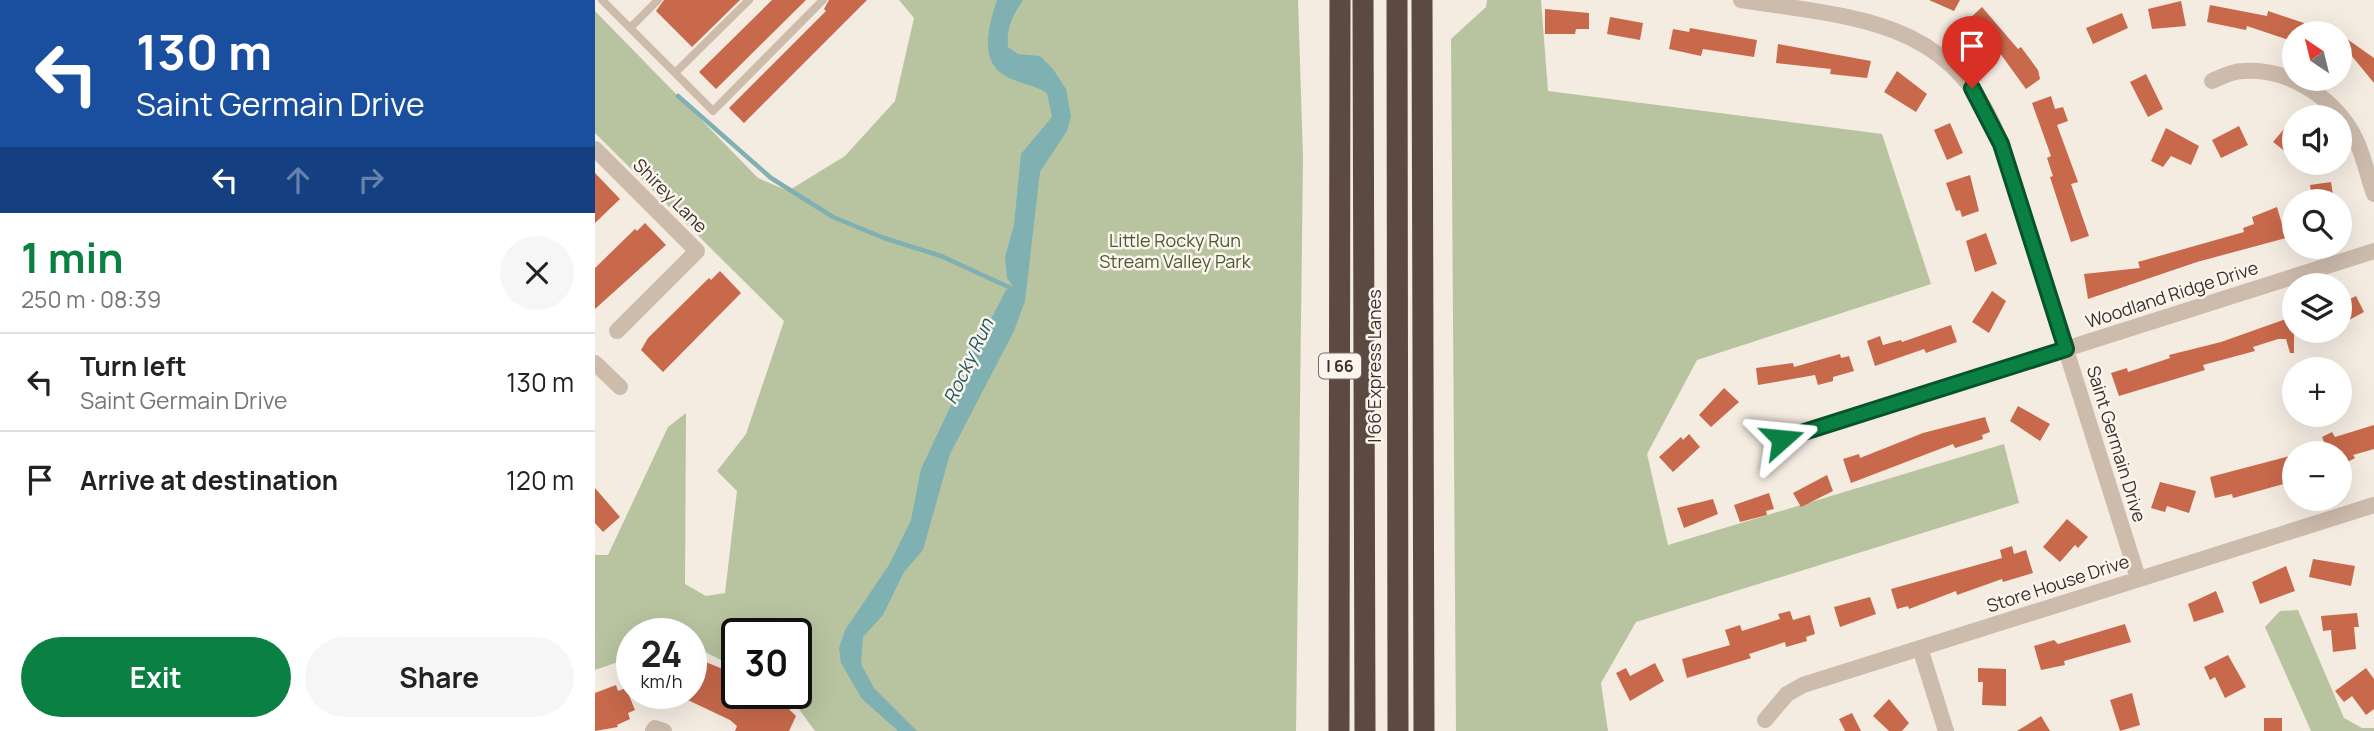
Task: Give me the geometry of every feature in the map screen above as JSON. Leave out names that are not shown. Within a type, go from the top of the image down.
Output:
[{"type":"highway","name":"I 66","points":[[1339,0],[1339,731]]},
{"type":"highway","name":"I 66 Express Lanes","points":[[1363,0],[1365,731]]},
{"type":"highway","name":"I 66 Express Lanes","points":[[1397,0],[1398,731]]},
{"type":"highway","points":[[1422,0],[1424,731]]},
{"type":"street","name":"Saint Germain Drive","points":[[1741,0],[1885,26],[1921,42],[1957,70],[1972,88],[1995,126],[2139,578]]},
{"type":"street","points":[[2211,81],[2241,71],[2261,71],[2296,81],[2317,94],[2351,131],[2374,194]]},
{"type":"street","name":"Shirey Lane","points":[[595,149],[697,251],[617,331]]},
{"type":"street","name":"Woodland Ridge Drive","points":[[1782,439],[2374,251]]},
{"type":"street","points":[[595,363],[619,387]]},
{"type":"street","name":"Store House Drive","points":[[1765,720],[1787,694],[1803,685],[2139,578],[2374,507]]},
{"type":"street","points":[[1920,648],[1946,731]]},
{"type":"street","points":[[653,731],[655,728],[664,731]]},
{"type":"lane","points":[[603,0],[713,111],[823,0]]},
{"type":"lane","points":[[630,28],[658,0]]},
{"type":"lane","points":[[675,73],[749,0]]},
{"type":"green space","name":"Little Rocky Run Stream Valley Park","points":[[899,0],[1298,0],[1303,157],[1296,731],[815,731],[799,709],[812,709],[812,618],[721,618],[721,660],[707,653],[707,618],[616,618],[616,663],[595,670],[595,555],[608,555],[668,427],[686,413],[685,584],[706,596],[725,593],[737,491],[717,471],[746,434],[784,321],[595,133],[595,11],[758,178],[788,191],[845,156],[895,101],[914,18]]},
{"type":"green space","points":[[1487,0],[1541,0],[1548,91],[1882,134],[1931,284],[1697,360],[1647,454],[1668,545],[2004,444],[2019,503],[1636,622],[1601,683],[1608,731],[1456,731],[1451,39],[1486,7]]},
{"type":"green space","points":[[2298,610],[2344,718],[2362,728],[2374,728],[2374,731],[2311,731],[2265,627],[2280,611]]},
{"type":"water","name":"Rocky Run","points":[[997,0],[1023,0],[1011,22],[1008,47],[1018,54],[1040,56],[1053,69],[1066,89],[1071,116],[1067,131],[1040,172],[1025,301],[1014,331],[950,454],[923,550],[904,572],[883,615],[863,637],[861,664],[874,688],[917,731],[898,731],[862,699],[841,663],[839,648],[845,630],[889,565],[911,520],[921,469],[961,384],[967,350],[991,319],[1006,290],[1015,289],[1007,278],[1005,257],[1014,225],[1021,154],[1052,117],[1047,93],[1001,73],[990,58],[988,38]]},
{"type":"building","points":[[664,0],[740,0],[692,47],[656,11]]},
{"type":"building","points":[[772,0],[806,0],[716,89],[699,72]]},
{"type":"building","points":[[829,0],[867,0],[744,123],[729,108],[826,11],[824,9]]},
{"type":"building","points":[[1929,0],[1960,0],[1954,11]]},
{"type":"building","points":[[2181,1],[2186,26],[2152,29],[2148,9]]},
{"type":"building","points":[[2210,5],[2267,16],[2268,11],[2298,21],[2282,21],[2282,38],[2247,26],[2246,30],[2207,22]]},
{"type":"building","points":[[1982,7],[2018,49],[2021,47],[2038,70],[2040,79],[2026,89],[1994,45],[1992,47],[1967,21]]},
{"type":"building","points":[[1545,9],[1589,13],[1589,29],[1576,29],[1575,34],[1545,34]]},
{"type":"building","points":[[2122,13],[2128,28],[2093,44],[2086,28]]},
{"type":"building","points":[[1610,17],[1643,23],[1640,40],[1607,34]]},
{"type":"building","points":[[1690,28],[1757,40],[1754,57],[1703,49],[1701,56],[1669,49],[1673,29],[1689,32]]},
{"type":"building","points":[[2352,42],[2374,58],[2374,83],[2352,56]]},
{"type":"building","points":[[1778,44],[1871,61],[1867,78],[1830,74],[1831,69],[1776,63]]},
{"type":"building","points":[[1897,71],[1927,94],[1916,112],[1884,92]]},
{"type":"building","points":[[2146,74],[2163,109],[2148,117],[2130,82]]},
{"type":"building","points":[[2051,96],[2055,109],[2063,107],[2068,121],[2057,125],[2078,182],[2071,184],[2089,236],[2071,242],[2050,177],[2053,176],[2047,158],[2051,156],[2032,103]]},
{"type":"building","points":[[1950,123],[1963,153],[1947,160],[1934,130]]},
{"type":"building","points":[[2239,126],[2248,145],[2221,158],[2212,140]]},
{"type":"building","points":[[2166,128],[2199,146],[2191,165],[2171,156],[2163,167],[2151,161]]},
{"type":"building","points":[[2282,131],[2282,149],[2273,142]]},
{"type":"building","points":[[595,173],[620,199],[595,223]]},
{"type":"building","points":[[1970,175],[1979,211],[1962,217],[1960,210],[1956,211],[1946,183]]},
{"type":"building","points":[[2331,182],[2332,189],[2310,189],[2310,185]]},
{"type":"building","points":[[2277,207],[2282,224],[2282,239],[2197,262],[2088,299],[2084,274],[2140,268],[2138,262],[2244,232],[2243,228],[2254,224],[2252,217]]},
{"type":"building","points":[[645,223],[666,245],[595,309],[595,268],[635,229],[637,231]]},
{"type":"building","points":[[1986,233],[1997,264],[1975,272],[1966,241]]},
{"type":"building","points":[[720,271],[741,293],[663,372],[641,350],[648,338],[709,278],[711,280]]},
{"type":"building","points":[[1992,291],[2006,301],[1989,333],[1972,322]]},
{"type":"building","points":[[2356,296],[2364,312],[2352,318],[2352,298]]},
{"type":"building","points":[[2282,320],[2282,339],[2253,347],[2255,351],[2203,365],[2205,370],[2119,396],[2111,373],[2127,368],[2128,372],[2170,358],[2169,355],[2221,342]]},
{"type":"building","points":[[1951,325],[1957,342],[1926,353],[1924,349],[1875,366],[1867,341],[1880,336],[1883,345],[1901,340],[1902,342]]},
{"type":"building","points":[[2287,343],[2294,343],[2294,353],[2290,353]]},
{"type":"building","points":[[1840,354],[1841,358],[1849,356],[1854,371],[1833,377],[1833,381],[1818,385],[1815,375],[1758,385],[1756,368],[1793,363],[1794,367]]},
{"type":"building","points":[[1724,388],[1739,402],[1711,427],[1699,415]]},
{"type":"building","points":[[2018,406],[2050,424],[2040,441],[2010,421]]},
{"type":"building","points":[[1985,417],[1990,432],[1982,435],[1983,439],[1955,448],[1953,444],[1851,483],[1843,459],[1859,454],[1860,458],[1923,433]]},
{"type":"building","points":[[2374,425],[2374,449],[2353,455],[2355,458],[2352,460],[2352,441],[2324,441],[2322,437],[2332,432],[2335,437]]},
{"type":"building","points":[[1689,434],[1700,447],[1673,472],[1659,457],[1681,437],[1683,440]]},
{"type":"building","points":[[2282,458],[2282,484],[2233,498],[2232,494],[2215,498],[2210,477]]},
{"type":"building","points":[[1827,475],[1833,491],[1801,507],[1793,493]]},
{"type":"building","points":[[2160,482],[2196,491],[2189,513],[2167,506],[2165,512],[2151,508]]},
{"type":"building","points":[[595,488],[620,517],[603,532],[595,523]]},
{"type":"building","points":[[1769,493],[1774,509],[1766,511],[1767,515],[1740,522],[1734,505]]},
{"type":"building","points":[[1713,499],[1718,514],[1684,528],[1677,508]]},
{"type":"building","points":[[2067,519],[2088,537],[2078,548],[2075,545],[2060,562],[2043,547]]},
{"type":"building","points":[[2012,546],[2014,554],[2026,550],[2033,573],[2003,582],[2002,579],[1957,595],[1956,591],[1909,609],[1908,606],[1897,609],[1891,589],[2002,558],[2000,550]]},
{"type":"building","points":[[2313,559],[2355,566],[2351,586],[2309,577]]},
{"type":"building","points":[[2286,566],[2295,591],[2260,604],[2252,582]]},
{"type":"building","points":[[2216,591],[2224,612],[2194,622],[2188,604]]},
{"type":"building","points":[[1870,597],[1876,614],[1840,627],[1834,607]]},
{"type":"building","points":[[1790,611],[1793,620],[1810,615],[1815,634],[1806,637],[1807,641],[1786,647],[1785,642],[1749,654],[1751,658],[1687,678],[1682,659],[1730,645],[1725,630],[1740,625],[1742,631],[1780,619],[1778,614]]},
{"type":"building","points":[[2357,613],[2359,627],[2354,627],[2356,649],[2333,652],[2331,630],[2323,631],[2321,616]]},
{"type":"building","points":[[2125,624],[2131,642],[2064,661],[2065,665],[2041,670],[2034,646],[2054,640],[2058,644]]},
{"type":"building","points":[[2228,655],[2246,687],[2225,698],[2215,677],[2210,680],[2204,667]]},
{"type":"building","points":[[707,663],[721,668],[721,709],[789,709],[796,716],[789,731],[735,731],[737,726],[707,709]]},
{"type":"building","points":[[1655,663],[1664,681],[1630,701],[1616,673],[1626,668],[1630,676]]},
{"type":"building","points":[[1978,668],[2006,669],[2006,706],[1982,705],[1983,682],[1978,682]]},
{"type":"building","points":[[2366,668],[2374,679],[2374,709],[2366,715],[2352,696],[2344,702],[2335,691]]},
{"type":"building","points":[[616,685],[616,709],[635,709],[628,713],[630,719],[617,725],[618,727],[595,731],[595,693]]},
{"type":"building","points":[[2132,693],[2140,725],[2120,731],[2110,700]]},
{"type":"building","points":[[1889,699],[1909,723],[1902,731],[1889,731],[1873,716]]},
{"type":"building","points":[[1852,713],[1861,731],[1845,731],[1839,719]]},
{"type":"building","points":[[2041,716],[2050,731],[2017,731]]},
{"type":"building","points":[[2264,718],[2282,718],[2282,731],[2264,731]]},
{"type":"waterway","points":[[678,96],[771,178],[833,217],[884,238],[941,256],[1015,290]]},
{"type":"route","points":[[1782,439],[2066,349],[1995,126],[1972,88]]}]
